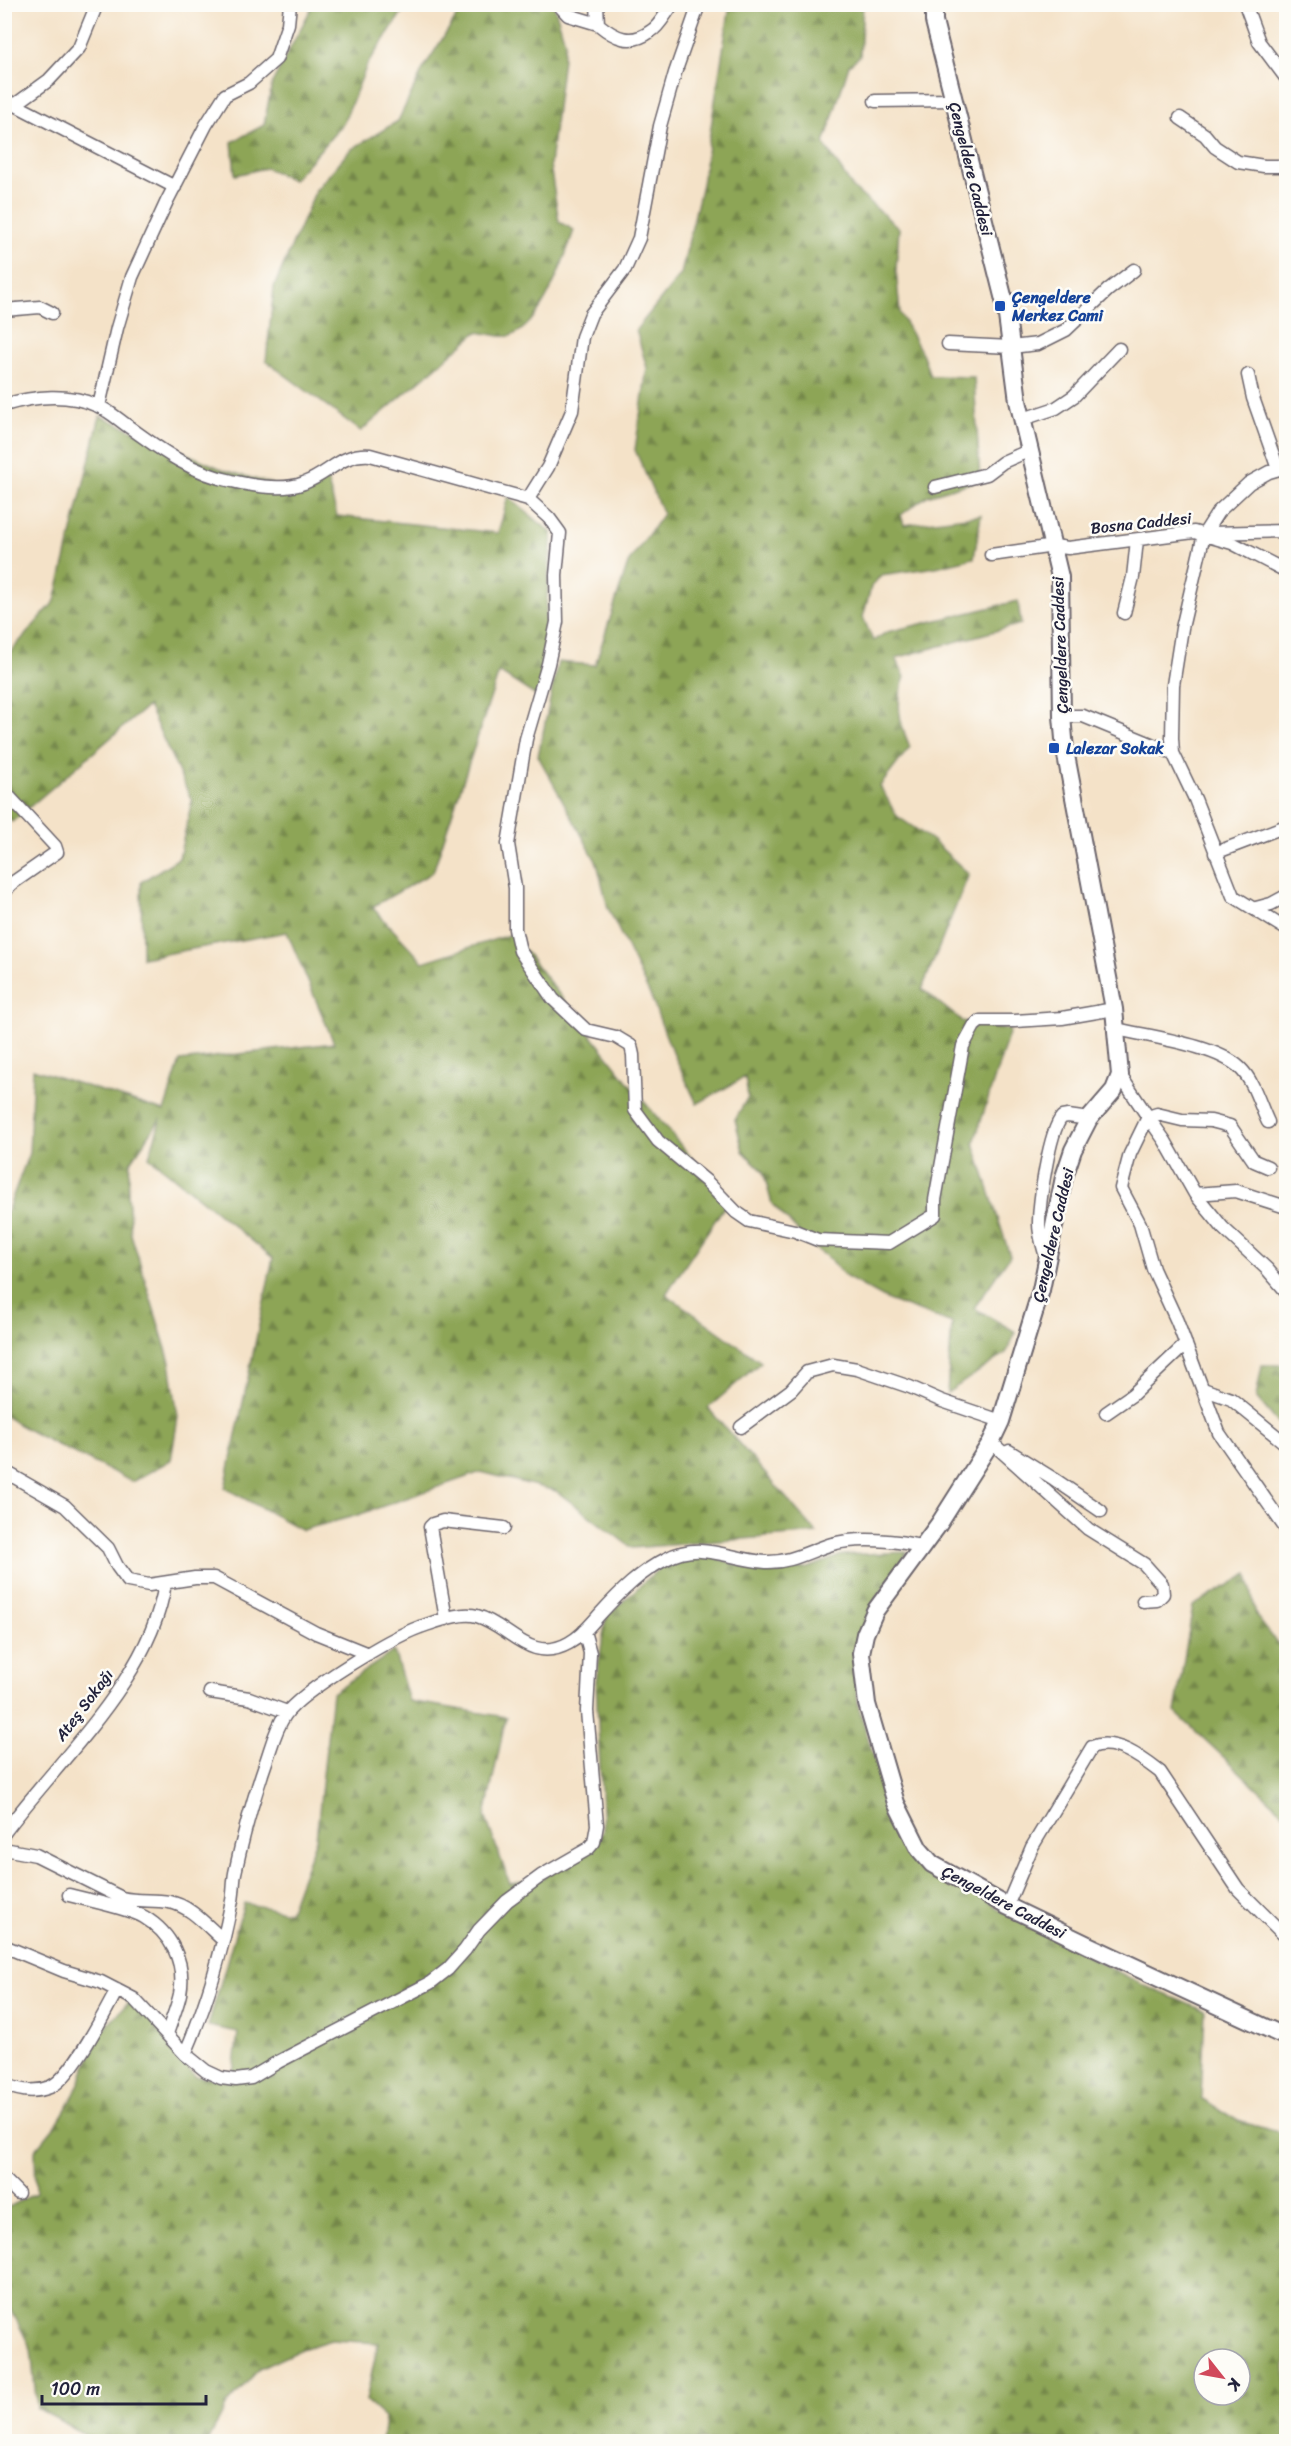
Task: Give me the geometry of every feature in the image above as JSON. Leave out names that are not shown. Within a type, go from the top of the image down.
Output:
[{"type":"main road","name":"Çengeldere Caddesi","points":[[934,4],[934,21],[1006,308],[1023,419],[1060,577],[1062,716],[1065,750],[1114,1010],[1120,1076],[1114,1090],[1089,1119],[1073,1150],[1064,1177],[1047,1264],[1001,1420],[992,1442],[923,1547],[875,1611],[865,1634],[861,1653],[867,1704],[896,1803],[919,1849],[932,1864],[1007,1906],[1182,1990],[1287,2037]]},
{"type":"street","points":[[10,102],[49,80],[79,48],[97,4]]},
{"type":"street","points":[[99,406],[117,328],[132,277],[206,125],[225,95],[249,83],[276,59],[288,24],[290,4]]},
{"type":"street","points":[[558,4],[568,15],[598,24],[619,39],[635,38],[652,31],[673,4]]},
{"type":"street","points":[[597,4],[598,24]]},
{"type":"street","points":[[528,500],[548,467],[572,411],[582,337],[591,314],[625,268],[639,238],[660,126],[675,73],[698,7],[696,4]]},
{"type":"street","points":[[1245,4],[1259,42],[1287,78]]},
{"type":"street","points":[[876,101],[954,100]]},
{"type":"street","points":[[10,102],[175,187]]},
{"type":"street","points":[[1180,118],[1205,135],[1215,147],[1238,162],[1264,166],[1287,166]]},
{"type":"street","points":[[948,344],[1011,347],[1038,344],[1066,330],[1108,290],[1134,270]]},
{"type":"street","points":[[4,310],[40,307],[52,313]]},
{"type":"street","points":[[1023,419],[1056,408],[1074,396],[1119,349]]},
{"type":"street","points":[[1248,375],[1253,398],[1282,468],[1249,483],[1218,512],[1204,534],[1182,628],[1173,685],[1173,753],[1195,799],[1233,896],[1287,929]]},
{"type":"street","points":[[4,405],[23,399],[46,397],[71,399],[99,406],[159,449],[195,469],[230,481],[265,486],[294,486],[306,483],[345,459],[363,455],[528,500],[549,518],[560,533],[556,575],[557,622],[548,664],[526,739],[508,844],[515,888],[515,929],[520,951],[553,999],[586,1030],[616,1037],[631,1046],[635,1110],[658,1142],[706,1181],[736,1212],[749,1221],[795,1230],[818,1240],[889,1243],[935,1215],[935,1200],[963,1046],[974,1026],[981,1021],[1062,1018],[1114,1010]]},
{"type":"street","points":[[935,487],[987,474],[1003,462],[1030,450]]},
{"type":"street","points":[[1204,534],[1287,531]]},
{"type":"street","name":"Bosna Caddesi","points":[[991,555],[1054,546],[1068,548],[1194,532],[1248,550],[1287,571]]},
{"type":"street","points":[[1124,613],[1133,577],[1137,540]]},
{"type":"street","points":[[1062,716],[1083,716],[1173,753]]},
{"type":"street","points":[[4,791],[55,846],[57,852],[11,884],[4,893]]},
{"type":"street","points":[[1215,853],[1287,826]]},
{"type":"street","points":[[1256,908],[1284,897]]},
{"type":"street","points":[[1117,1029],[1212,1051],[1240,1068],[1268,1122]]},
{"type":"street","points":[[1120,1076],[1165,1141],[1195,1194],[1223,1228],[1287,1291]]},
{"type":"street","points":[[1268,1167],[1254,1161],[1230,1125],[1211,1121],[1182,1120],[1157,1114],[1148,1117],[1130,1154],[1121,1188],[1140,1224],[1153,1269],[1186,1344],[1219,1433],[1287,1529]]},
{"type":"street","points":[[1047,1264],[1039,1226],[1042,1184],[1056,1127],[1062,1117],[1089,1119]]},
{"type":"street","points":[[1195,1194],[1236,1191],[1287,1207]]},
{"type":"street","points":[[1106,1413],[1132,1395],[1186,1344]]},
{"type":"street","points":[[741,1427],[791,1390],[807,1372],[833,1365],[910,1386],[942,1401],[1001,1420]]},
{"type":"street","points":[[1203,1389],[1231,1399],[1287,1444]]},
{"type":"street","points":[[992,1442],[1034,1466],[1101,1511]]},
{"type":"street","points":[[992,1442],[1088,1529],[1144,1564],[1157,1576],[1162,1584],[1163,1594],[1156,1600],[1143,1601]]},
{"type":"street","points":[[4,1471],[65,1506],[108,1548],[128,1581],[149,1585],[195,1578],[214,1578],[316,1633],[368,1654]]},
{"type":"street","points":[[446,1619],[430,1527],[443,1521],[504,1528]]},
{"type":"street","points":[[185,2054],[205,2007],[232,1903],[235,1874],[257,1789],[278,1727],[287,1713],[306,1695],[368,1654],[417,1628],[446,1619],[475,1615],[495,1624],[511,1637],[542,1649],[564,1646],[584,1631],[634,1580],[667,1558],[682,1553],[710,1551],[774,1562],[800,1557],[834,1543],[896,1542],[923,1547]]},
{"type":"street","name":"Ateş Sokağı","points":[[4,1833],[121,1688],[159,1614],[165,1583]]},
{"type":"street","points":[[4,1946],[64,1971],[101,1982],[134,1999],[185,2054],[206,2071],[220,2078],[236,2080],[251,2078],[430,1983],[454,1963],[479,1930],[507,1901],[541,1876],[588,1849],[594,1842],[597,1825],[587,1711],[590,1653],[584,1631]]},
{"type":"street","points":[[210,1692],[249,1698],[287,1713]]},
{"type":"street","points":[[1007,1906],[1032,1847],[1092,1747],[1100,1743],[1118,1747],[1143,1759],[1160,1772],[1238,1889],[1287,1936]]},
{"type":"street","points":[[4,1849],[36,1855],[122,1898],[178,1904],[223,1940]]},
{"type":"street","points":[[69,1895],[142,1916],[164,1932],[177,1950],[180,1993],[167,2034]]},
{"type":"street","points":[[4,2084],[24,2091],[53,2086],[83,2050],[117,1990]]},
{"type":"street","points":[[4,2179],[18,2193]]},
{"type":"green space","points":[[550,4],[555,8],[565,42],[550,165],[559,222],[574,230],[558,274],[542,306],[522,330],[510,336],[477,332],[361,431],[266,361],[274,287],[316,190],[350,150],[398,121],[423,69],[464,5]]},
{"type":"green space","points":[[313,5],[407,5],[367,65],[343,124],[293,180],[266,168],[235,175],[232,142],[264,125],[272,83]]},
{"type":"green space","points":[[730,5],[863,5],[860,56],[849,65],[824,144],[853,188],[899,228],[896,269],[900,313],[923,355],[930,376],[974,377],[980,480],[927,496],[901,515],[904,525],[981,515],[974,558],[936,567],[881,575],[871,587],[863,617],[873,641],[887,632],[1018,601],[1021,624],[896,658],[905,677],[899,704],[903,729],[910,747],[880,786],[897,816],[932,840],[969,874],[922,989],[962,1021],[1010,1030],[974,1143],[1010,1256],[974,1308],[1016,1332],[1006,1353],[947,1393],[952,1323],[888,1300],[846,1277],[826,1256],[813,1247],[772,1204],[763,1171],[743,1151],[735,1119],[748,1097],[745,1077],[697,1104],[669,1044],[651,997],[608,908],[597,863],[538,756],[558,662],[595,665],[628,563],[663,514],[635,450],[647,368],[636,330],[681,274],[702,184]]},
{"type":"green space","points":[[100,416],[224,470],[289,489],[326,475],[337,516],[498,533],[508,497],[552,533],[539,698],[499,672],[433,872],[372,907],[423,962],[512,934],[635,1091],[728,1201],[666,1294],[761,1362],[708,1408],[817,1533],[632,1548],[556,1491],[481,1472],[355,1516],[302,1530],[225,1488],[273,1258],[149,1157],[161,1118],[130,1163],[128,1193],[131,1234],[170,1362],[178,1417],[171,1460],[132,1482],[5,1416],[4,1220],[29,1153],[33,1069],[164,1111],[180,1061],[334,1043],[287,932],[142,958],[141,882],[179,858],[192,801],[148,706],[12,822],[5,813],[5,658],[55,601]]},
{"type":"green space","points":[[1262,1365],[1286,1365],[1286,1425],[1278,1423],[1256,1397]]},
{"type":"green space","points":[[907,1552],[874,1602],[854,1650],[858,1705],[888,1803],[911,1850],[1002,1911],[1145,1986],[1205,2011],[1201,2098],[1238,2121],[1286,2134],[1286,2441],[382,2441],[385,2418],[366,2401],[378,2343],[331,2340],[302,2349],[259,2369],[226,2406],[208,2441],[89,2441],[91,2438],[37,2408],[31,2349],[5,2297],[5,2209],[36,2193],[35,2150],[58,2122],[72,2099],[101,2033],[133,1997],[195,2076],[232,2081],[238,2032],[208,2026],[244,1903],[289,1912],[316,1839],[332,1693],[394,1651],[409,1701],[506,1717],[485,1816],[510,1884],[541,1879],[593,1845],[603,1831],[596,1681],[606,1617],[667,1561],[703,1554],[760,1572],[808,1568],[842,1555]]},
{"type":"green space","points":[[1248,1574],[1256,1616],[1282,1649],[1286,1648],[1286,1815],[1175,1712],[1193,1606]]},
{"type":"place","name":"Çengeldere Merkez Cami","points":[[1000,306]]},
{"type":"place","name":"Lalezar Sokak","points":[[1054,748]]}]
